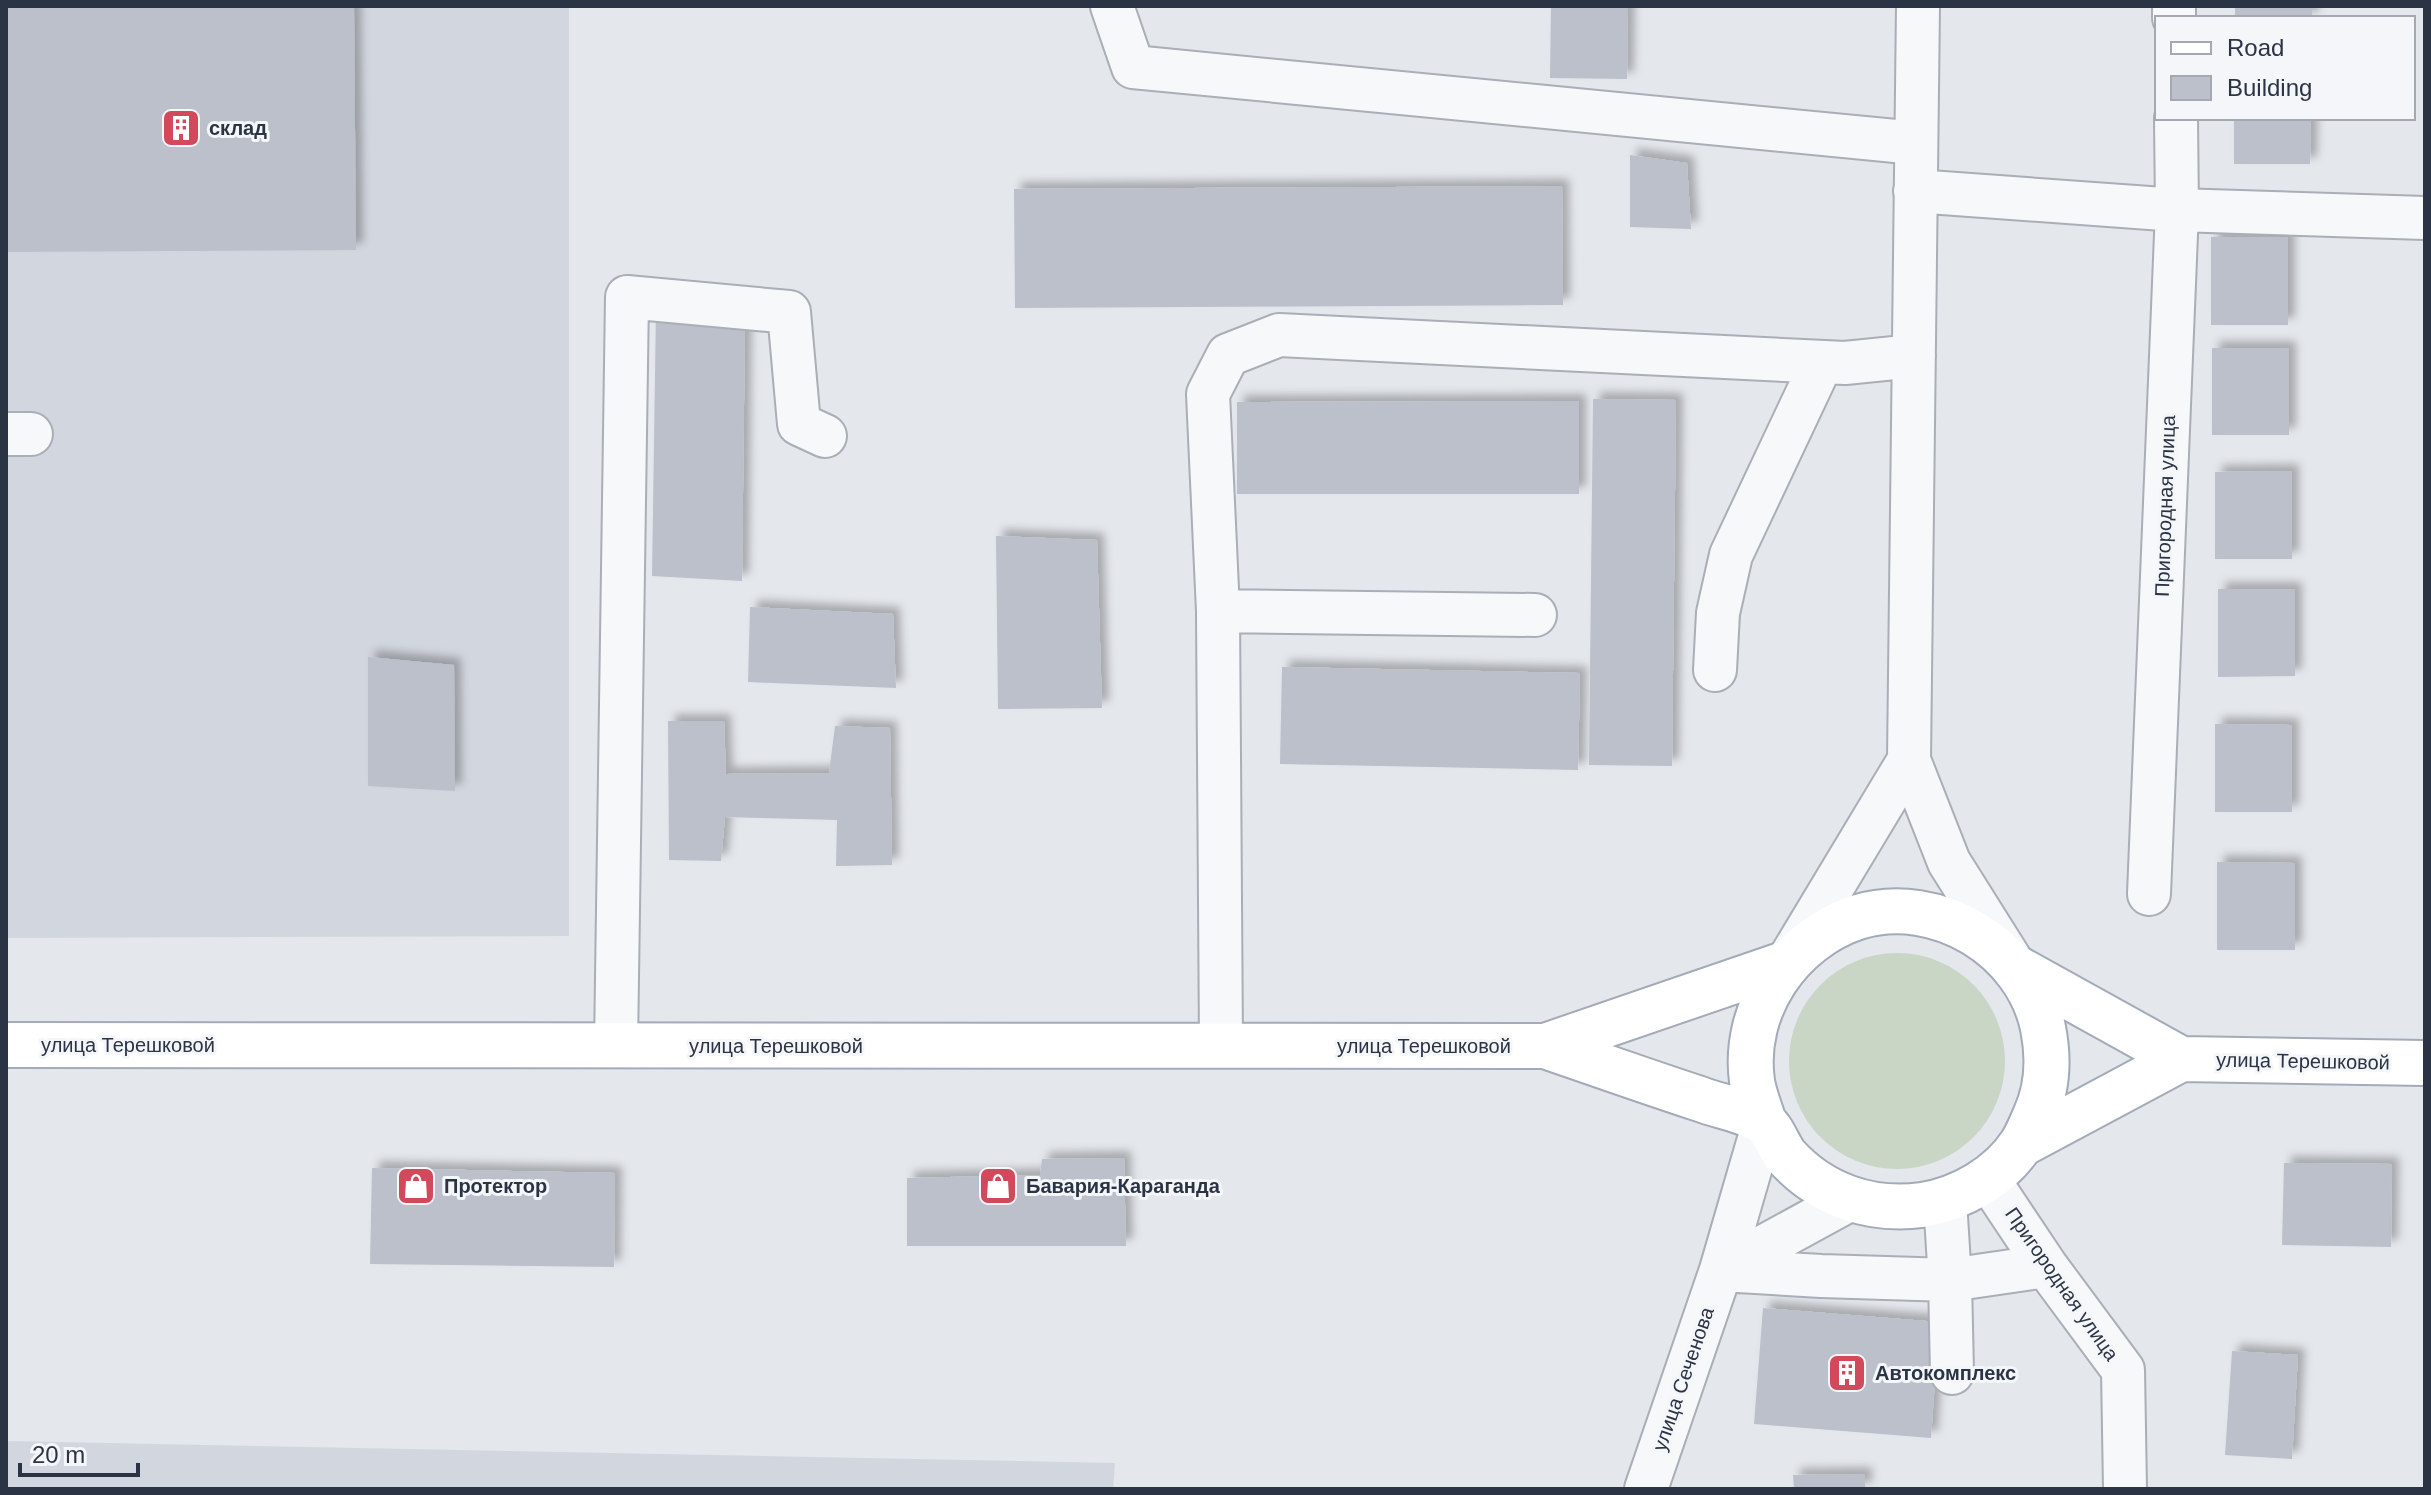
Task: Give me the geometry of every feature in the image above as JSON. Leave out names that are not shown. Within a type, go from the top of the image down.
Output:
[{"type":"main road","name":"улица Терешковой","points":[[2181,1059],[2022,1144],[1988,1179],[1945,1201],[1897,1208],[1849,1200],[1814,1181],[1785,1155],[1764,1122],[1752,1081],[1752,1039],[1764,998],[1787,963],[1819,935],[1859,917],[1902,912],[1944,919],[1983,937],[2015,967],[2181,1059],[2425,1063]]},
{"type":"main road","name":"улица Терешковой","points":[[6,1045],[1545,1046],[1787,963]]},
{"type":"main road","name":"улица Терешковой","points":[[2015,967],[2039,1008],[2048,1055],[2042,1102],[2022,1144]]},
{"type":"main road","name":"улица Терешковой","points":[[1545,1046],[1764,1122]]},
{"type":"street","points":[[1112,6],[1133,67],[1916,143]]},
{"type":"street","points":[[1918,6],[1909,760],[1949,862],[2015,967]]},
{"type":"street","name":"Пригородная улица","points":[[2149,894],[2177,210],[2176,120]]},
{"type":"street","points":[[1915,191],[2177,210],[2425,218]]},
{"type":"street","points":[[616,1046],[627,297],[789,312],[799,424],[825,436]]},
{"type":"street","points":[[1221,1046],[1218,611],[1208,394],[1228,355],[1279,335],[1845,363],[1914,356]]},
{"type":"street","points":[[1715,670],[1718,613],[1731,555],[1822,362]]},
{"type":"street","points":[[1218,611],[1535,615]]},
{"type":"street","points":[[1787,963],[1909,760]]},
{"type":"street","name":"улица Сеченова","points":[[1646,1489],[1721,1270],[1764,1122]]},
{"type":"street","name":"Пригородная улица","points":[[1988,1179],[2046,1266],[2123,1370],[2125,1489]]},
{"type":"street","points":[[1721,1270],[1849,1200]]},
{"type":"street","points":[[1945,1201],[1952,1373]]},
{"type":"street","points":[[1721,1270],[1950,1280],[2046,1266]]},
{"type":"shaded area","points":[[6,6],[569,6],[569,936],[6,938]]},
{"type":"shaded area","points":[[6,1441],[1115,1463],[1113,1489],[6,1489]]},
{"type":"green space","points":[[1897,953],[1938,961],[1974,984],[1997,1020],[2005,1061],[1997,1102],[1974,1138],[1938,1161],[1897,1169],[1856,1161],[1820,1138],[1797,1102],[1789,1061],[1797,1020],[1820,984],[1856,961]]},
{"type":"building","name":"склад","points":[[6,6],[354,6],[356,250],[6,252]]},
{"type":"building","points":[[1551,6],[1628,6],[1627,79],[1550,78]]},
{"type":"building","points":[[2235,6],[2312,6],[2312,16],[2235,16]]},
{"type":"building","points":[[2234,120],[2311,120],[2310,164],[2234,164]]},
{"type":"building","points":[[1630,155],[1687,163],[1691,229],[1630,227]]},
{"type":"building","points":[[1562,186],[1563,305],[1015,308],[1014,189]]},
{"type":"building","points":[[2211,237],[2288,237],[2288,325],[2211,325]]},
{"type":"building","points":[[656,310],[745,318],[742,581],[652,576]]},
{"type":"building","points":[[2212,348],[2289,348],[2289,435],[2212,435]]},
{"type":"building","points":[[1593,399],[1676,400],[1672,766],[1589,765]]},
{"type":"building","points":[[1579,401],[1579,494],[1237,494],[1237,402]]},
{"type":"building","points":[[2292,471],[2292,559],[2215,559],[2215,472]]},
{"type":"building","points":[[996,536],[1097,540],[1102,708],[998,709]]},
{"type":"building","points":[[2218,589],[2295,589],[2295,676],[2218,677]]},
{"type":"building","points":[[750,607],[893,614],[896,688],[748,682]]},
{"type":"building","points":[[368,657],[454,665],[455,791],[368,786]]},
{"type":"building","points":[[1282,667],[1580,673],[1578,770],[1280,764]]},
{"type":"building","points":[[668,721],[724,721],[726,774],[829,773],[835,726],[890,728],[892,865],[836,866],[837,820],[725,817],[721,861],[669,860]]},
{"type":"building","points":[[2215,724],[2292,725],[2292,812],[2215,812]]},
{"type":"building","points":[[2217,862],[2295,863],[2295,950],[2217,950]]},
{"type":"building","points":[[1124,1158],[1126,1246],[907,1246],[907,1178],[1040,1175],[1042,1159]]},
{"type":"building","points":[[2284,1163],[2392,1164],[2391,1247],[2282,1245]]},
{"type":"building","points":[[372,1168],[615,1173],[614,1267],[370,1264]]},
{"type":"building","name":"Автокомплекс","points":[[1763,1308],[1939,1322],[1931,1438],[1754,1424]]},
{"type":"building","points":[[2232,1351],[2298,1355],[2292,1459],[2225,1455]]},
{"type":"building","points":[[1865,1474],[1865,1489],[1794,1489],[1793,1475]]},
{"type":"place","name":"склад","points":[[181,128]]},
{"type":"place","name":"Протектор","points":[[416,1186]]},
{"type":"place","name":"Бавария-Караганда","points":[[998,1186]]},
{"type":"place","name":"Автокомплекс","points":[[1847,1373]]}]
